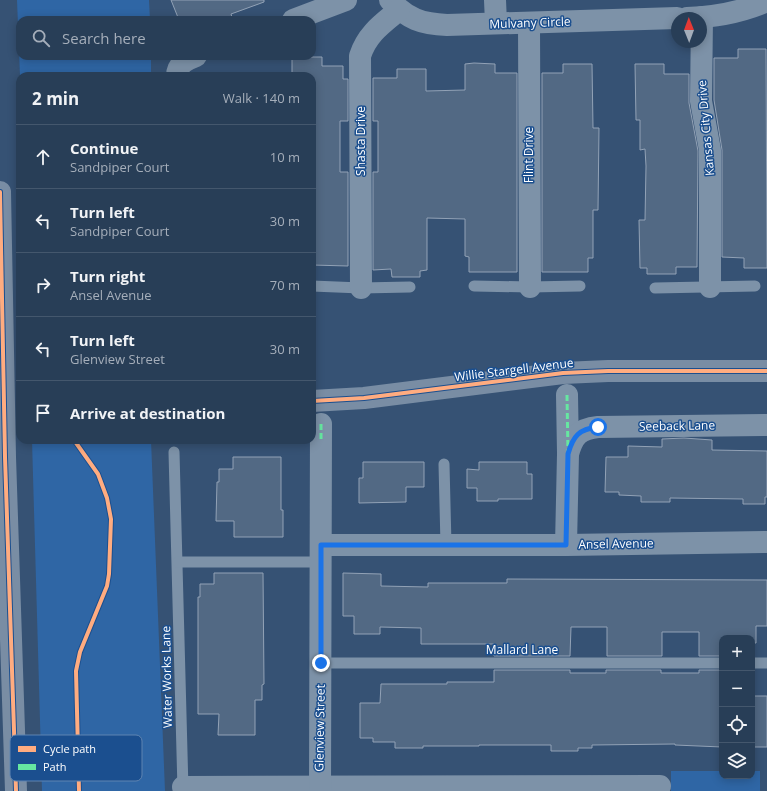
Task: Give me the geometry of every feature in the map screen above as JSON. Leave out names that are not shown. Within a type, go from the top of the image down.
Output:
[{"type":"street","points":[[304,16],[346,0]]},
{"type":"street","points":[[495,0],[496,23]]},
{"type":"street","points":[[707,13],[753,7],[767,0]]},
{"type":"street","name":"Mulvany Circle","points":[[394,5],[414,19],[430,24],[447,25],[671,18]]},
{"type":"street","name":"Shasta Drive","points":[[361,288],[360,56],[363,46],[369,36],[394,5]]},
{"type":"street","name":"Flint Drive","points":[[529,23],[530,287]]},
{"type":"street","name":"Kansas City Drive","points":[[703,48],[701,102],[710,150],[710,287]]},
{"type":"street","points":[[178,72],[180,65],[186,60]]},
{"type":"street","points":[[0,192],[8,376],[2,456],[14,735]]},
{"type":"street","name":"Willie Stargell Avenue","points":[[316,401],[371,397],[563,373],[608,371],[767,371]]},
{"type":"street","points":[[566,545],[568,454],[567,396]]},
{"type":"street","name":"Seeback Lane","points":[[568,454],[576,435],[587,428],[767,425]]},
{"type":"street","name":"Glenview Street","points":[[320,789],[321,433]]},
{"type":"street","name":"Ansel Avenue","points":[[321,553],[446,545],[767,542]]},
{"type":"street","points":[[16,781],[16,791]]},
{"type":"street","points":[[183,789],[554,789],[660,786]]},
{"type":"lane","points":[[316,286],[361,288],[410,287]]},
{"type":"lane","points":[[474,286],[580,286]]},
{"type":"lane","points":[[655,288],[755,286]]},
{"type":"lane","name":"Water Works Lane","points":[[174,452],[183,789]]},
{"type":"lane","points":[[444,464],[446,545]]},
{"type":"lane","points":[[178,562],[321,553]]},
{"type":"lane","name":"Mallard Lane","points":[[321,663],[719,663]]},
{"type":"lane","points":[[755,663],[767,663]]},
{"type":"shaded area","points":[[17,0],[149,0],[150,16],[18,16]]},
{"type":"shaded area","points":[[19,60],[151,60],[151,72],[20,72]]},
{"type":"shaded area","points":[[32,444],[151,444],[165,791],[42,791],[42,781],[142,781],[142,735],[40,735]]},
{"type":"shaded area","points":[[671,771],[719,771],[719,779],[755,779],[755,771],[760,771],[760,791],[671,791]]},
{"type":"building","points":[[171,0],[264,0],[264,2],[231,14],[232,16],[177,16]]},
{"type":"building","points":[[738,49],[766,49],[767,268],[744,268],[744,258],[722,257],[722,150],[714,100],[714,58],[738,58]]},
{"type":"building","points":[[316,57],[322,57],[322,66],[343,66],[343,79],[348,79],[348,121],[340,121],[340,172],[348,172],[348,266],[316,265],[316,72],[292,72],[292,60],[316,60]]},
{"type":"building","points":[[465,64],[495,64],[495,73],[517,73],[517,272],[469,272],[469,257],[465,256],[465,219],[427,218],[427,270],[420,271],[420,277],[392,277],[391,269],[373,270],[373,172],[378,172],[378,121],[373,121],[373,78],[397,78],[397,69],[426,69],[426,91],[465,90]]},
{"type":"building","points":[[563,64],[592,64],[593,128],[599,128],[598,210],[593,210],[593,258],[588,258],[588,272],[542,272],[542,73],[563,73]]},
{"type":"building","points":[[635,64],[664,64],[664,74],[689,74],[689,103],[698,151],[697,267],[676,267],[676,274],[647,274],[647,268],[640,268],[639,220],[645,220],[646,166],[645,149],[640,150],[640,120],[636,120]]},
{"type":"building","points":[[684,438],[712,440],[712,450],[767,451],[767,497],[765,497],[765,504],[743,504],[743,499],[670,498],[670,502],[641,502],[641,496],[619,495],[619,492],[605,492],[606,457],[628,457],[628,446],[662,447],[662,439]]},
{"type":"building","points":[[233,457],[281,457],[281,510],[283,510],[283,537],[234,537],[234,521],[216,521],[217,482],[219,482],[219,469],[233,469]]},
{"type":"building","points":[[363,462],[424,462],[424,487],[406,487],[406,502],[359,503],[359,478],[363,478]]},
{"type":"building","points":[[479,462],[527,462],[527,474],[532,474],[532,499],[498,499],[498,501],[477,501],[477,488],[467,488],[467,469],[479,470]]},
{"type":"building","points":[[214,573],[263,573],[264,684],[262,685],[262,700],[255,700],[255,735],[218,735],[219,714],[198,714],[198,597],[200,597],[200,584],[214,584]]},
{"type":"building","points":[[343,573],[381,574],[381,586],[428,587],[428,583],[507,583],[507,579],[767,580],[767,626],[756,626],[756,643],[755,635],[719,635],[719,656],[699,656],[699,632],[662,632],[662,656],[607,656],[607,627],[571,627],[570,656],[494,656],[494,644],[421,644],[421,628],[380,627],[380,634],[354,634],[354,616],[343,616]]},
{"type":"building","points":[[494,670],[570,670],[570,673],[606,673],[606,670],[661,670],[661,673],[699,673],[699,670],[719,670],[719,747],[675,744],[592,745],[592,748],[578,748],[578,751],[551,751],[551,745],[423,746],[423,748],[395,748],[395,742],[373,742],[373,738],[360,738],[360,703],[380,703],[381,684],[494,682]]},
{"type":"building","points":[[755,696],[767,696],[767,747],[755,747]]},
{"type":"marked path","points":[[567,395],[568,454]]},
{"type":"marked path","points":[[321,424],[321,442]]},
{"type":"cycle path","points":[[0,192],[5,457],[14,735]]},
{"type":"cycle path","points":[[316,401],[364,398],[563,373],[608,371],[767,371]]},
{"type":"cycle path","points":[[77,444],[98,474],[107,498],[111,519],[109,574],[107,586],[80,652],[76,671],[78,735]]},
{"type":"cycle path","points":[[16,781],[16,791]]},
{"type":"cycle path","points":[[79,781],[79,791]]},
{"type":"route","points":[[321,663],[321,545],[566,545],[568,454],[576,435],[587,428],[598,427]]}]
